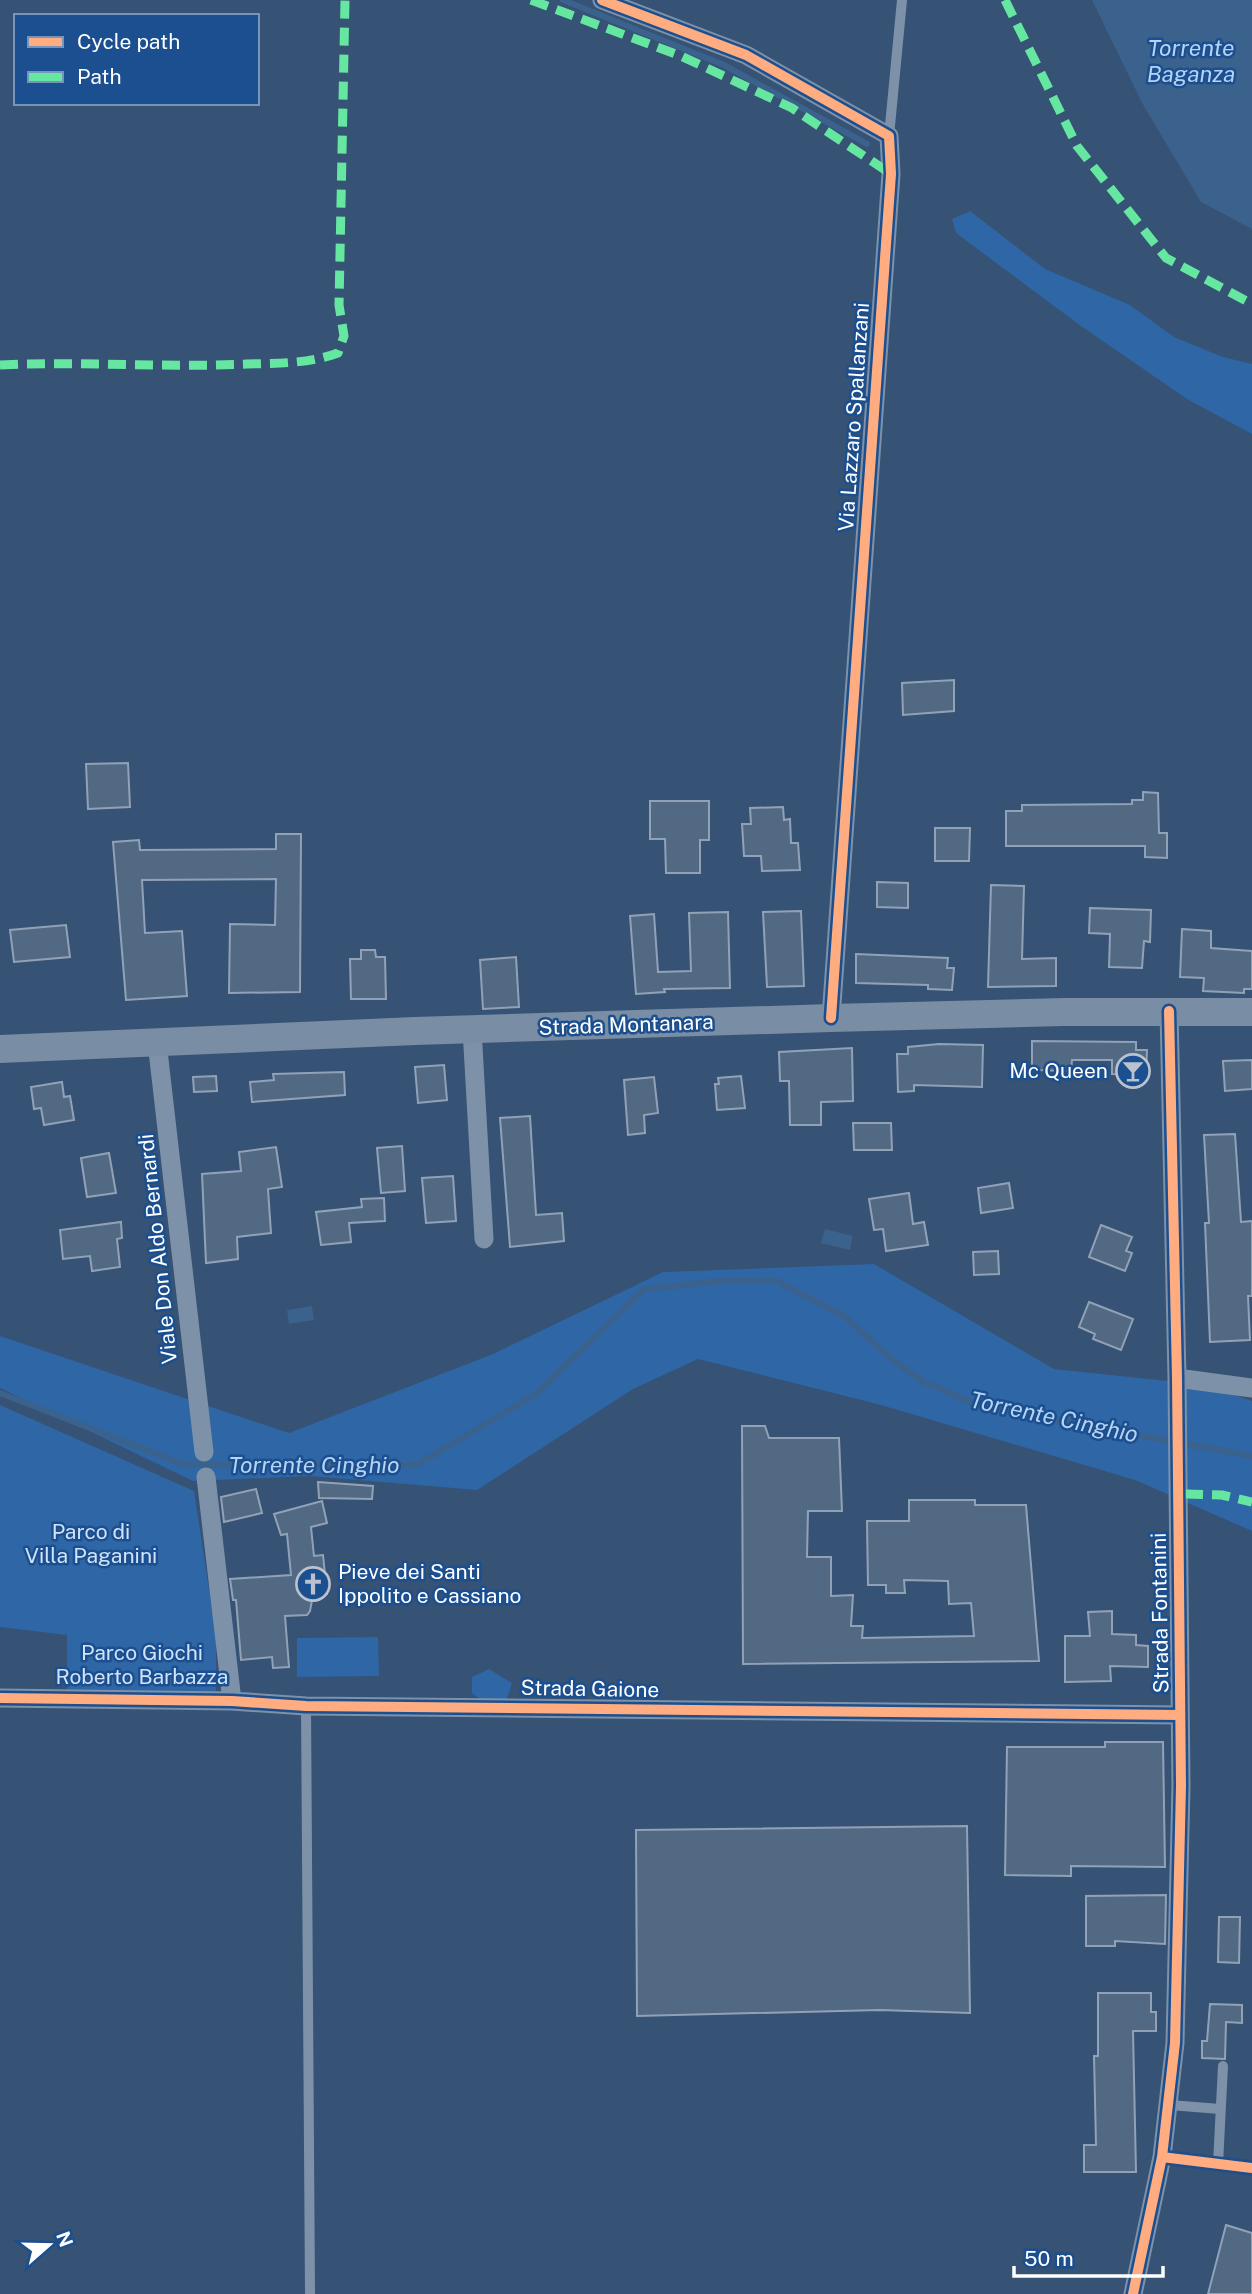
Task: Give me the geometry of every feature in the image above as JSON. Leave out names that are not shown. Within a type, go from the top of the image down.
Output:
[{"type":"main road","name":"Strada Montanara","points":[[0,1049],[472,1029],[831,1018],[1169,1011],[1252,1012]]},
{"type":"street","points":[[602,0],[746,55],[889,136]]},
{"type":"street","name":"Via Lazzaro Spallanzani","points":[[831,1018],[891,174],[889,136]]},
{"type":"street","name":"Strada Fontanini","points":[[1133,2294],[1150,2223],[1170,2105],[1175,2043],[1180,1715],[1177,1378],[1169,1011]]},
{"type":"street","points":[[472,1029],[484,1239]]},
{"type":"street","name":"Viale Don Aldo Bernardi","points":[[158,1042],[204,1452]]},
{"type":"street","points":[[1177,1378],[1252,1388]]},
{"type":"street","points":[[206,1478],[232,1701]]},
{"type":"street","name":"Strada Gaione","points":[[0,1698],[232,1701],[306,1706],[1180,1715]]},
{"type":"lane","name":"Via Lazzaro Spallanzani","points":[[889,136],[902,0]]},
{"type":"lane","points":[[306,1706],[310,2294]]},
{"type":"lane","points":[[1218,2164],[1223,2066]]},
{"type":"lane","points":[[1170,2105],[1220,2109]]},
{"type":"green space","points":[[970,211],[1045,269],[1130,305],[1174,337],[1223,357],[1252,364],[1252,434],[1187,399],[1081,326],[956,233],[952,219]]},
{"type":"green space","points":[[874,1264],[1054,1369],[1206,1385],[1252,1401],[1252,1531],[1135,1480],[881,1405],[698,1359],[633,1389],[477,1490],[310,1476],[193,1481],[0,1388],[0,1336],[289,1433],[493,1354],[663,1272]]},
{"type":"green space","name":"Parco di Villa Paganini","points":[[0,1405],[194,1491],[216,1635],[216,1696],[67,1696],[67,1635],[0,1627]]},
{"type":"green space","points":[[378,1637],[379,1676],[297,1677],[297,1638]]},
{"type":"green space","points":[[489,1669],[512,1683],[507,1699],[481,1700],[472,1693],[472,1677]]},
{"type":"water","name":"Torrente Baganza","points":[[1092,0],[1252,0],[1252,229],[1201,202],[1142,103]]},
{"type":"water","points":[[825,1229],[853,1236],[850,1250],[821,1243]]},
{"type":"water","points":[[312,1306],[314,1320],[289,1324],[287,1310]]},
{"type":"building","points":[[954,680],[954,711],[903,715],[902,683]]},
{"type":"building","points":[[128,763],[130,807],[88,809],[86,764]]},
{"type":"building","points":[[1143,792],[1158,793],[1159,833],[1167,833],[1167,858],[1145,857],[1145,846],[1006,846],[1006,811],[1022,811],[1022,805],[1132,804],[1132,800],[1143,800]]},
{"type":"building","points":[[650,801],[709,801],[709,840],[700,840],[700,873],[666,873],[665,839],[650,839]]},
{"type":"building","points":[[783,807],[784,820],[790,819],[791,843],[798,843],[800,870],[762,871],[761,856],[744,856],[742,824],[751,824],[750,808]]},
{"type":"building","points":[[935,828],[970,828],[969,861],[935,861]]},
{"type":"building","points":[[276,834],[301,834],[300,992],[229,993],[230,924],[275,925],[276,879],[142,880],[145,933],[182,931],[187,996],[126,1000],[113,842],[139,840],[140,850],[276,849]]},
{"type":"building","points":[[877,882],[908,883],[908,908],[877,907]]},
{"type":"building","points":[[991,885],[1024,886],[1022,959],[1056,958],[1056,986],[988,987]]},
{"type":"building","points":[[1090,908],[1151,910],[1150,942],[1144,941],[1142,968],[1109,967],[1110,934],[1089,933]]},
{"type":"building","points":[[801,911],[804,986],[767,987],[763,912]]},
{"type":"building","points":[[728,912],[730,988],[664,989],[665,992],[636,994],[630,916],[654,914],[658,972],[691,971],[689,913]]},
{"type":"building","points":[[66,925],[70,957],[14,962],[10,930]]},
{"type":"building","points":[[1182,929],[1211,931],[1211,948],[1252,951],[1252,989],[1244,989],[1244,993],[1203,991],[1204,978],[1180,977]]},
{"type":"building","points":[[361,950],[375,950],[376,957],[385,957],[386,999],[351,999],[350,959],[361,959]]},
{"type":"building","points":[[856,954],[948,958],[947,968],[954,968],[952,990],[928,989],[928,985],[856,983]]},
{"type":"building","points":[[516,957],[519,1007],[483,1009],[480,960]]},
{"type":"building","points":[[1032,1041],[1136,1042],[1136,1050],[1147,1050],[1146,1075],[1112,1074],[1112,1060],[1072,1060],[1071,1071],[1032,1070]]},
{"type":"building","points":[[939,1044],[983,1045],[982,1087],[914,1085],[914,1091],[898,1092],[897,1054],[908,1054],[908,1047]]},
{"type":"building","points":[[852,1048],[853,1101],[821,1102],[821,1125],[790,1125],[789,1081],[780,1081],[779,1052]]},
{"type":"building","points":[[1252,1060],[1252,1089],[1225,1091],[1223,1061]]},
{"type":"building","points":[[444,1065],[447,1100],[418,1103],[415,1067]]},
{"type":"building","points":[[344,1072],[345,1095],[252,1102],[250,1082],[274,1080],[273,1074]]},
{"type":"building","points":[[216,1076],[217,1091],[194,1092],[193,1077]]},
{"type":"building","points":[[741,1076],[745,1108],[717,1110],[715,1084],[719,1084],[718,1078]]},
{"type":"building","points":[[654,1077],[658,1113],[644,1115],[645,1133],[628,1135],[624,1080]]},
{"type":"building","points":[[62,1082],[64,1097],[70,1096],[74,1120],[44,1125],[41,1108],[34,1109],[31,1087]]},
{"type":"building","points":[[530,1116],[536,1215],[562,1213],[564,1241],[510,1247],[500,1118]]},
{"type":"building","points":[[853,1123],[891,1123],[892,1150],[854,1150]]},
{"type":"building","points":[[1235,1134],[1241,1222],[1252,1221],[1252,1296],[1248,1296],[1250,1340],[1210,1342],[1205,1223],[1209,1223],[1204,1135]]},
{"type":"building","points":[[402,1146],[405,1191],[381,1193],[377,1148]]},
{"type":"building","points":[[276,1147],[282,1187],[268,1189],[271,1233],[237,1237],[238,1259],[206,1263],[202,1174],[241,1171],[239,1152]]},
{"type":"building","points":[[109,1153],[116,1193],[87,1197],[81,1158]]},
{"type":"building","points":[[453,1176],[456,1221],[426,1223],[422,1178]]},
{"type":"building","points":[[1009,1183],[1013,1208],[981,1213],[978,1188]]},
{"type":"building","points":[[909,1193],[913,1224],[924,1222],[928,1245],[886,1251],[883,1229],[874,1230],[869,1199]]},
{"type":"building","points":[[384,1198],[385,1221],[349,1223],[351,1242],[321,1245],[316,1212],[362,1207],[361,1199]]},
{"type":"building","points":[[121,1222],[122,1238],[117,1239],[120,1267],[92,1271],[90,1256],[63,1259],[60,1230]]},
{"type":"building","points":[[1101,1225],[1132,1237],[1126,1251],[1132,1253],[1125,1271],[1089,1257]]},
{"type":"building","points":[[998,1251],[999,1274],[974,1275],[973,1252]]},
{"type":"building","points":[[1089,1302],[1133,1319],[1121,1350],[1093,1339],[1095,1334],[1079,1327]]},
{"type":"building","points":[[742,1426],[765,1426],[769,1438],[839,1438],[842,1511],[808,1511],[807,1557],[831,1557],[831,1596],[853,1595],[851,1626],[863,1626],[862,1638],[974,1636],[971,1603],[949,1604],[948,1581],[904,1580],[905,1593],[886,1593],[886,1585],[868,1585],[867,1521],[909,1521],[909,1500],[975,1500],[975,1505],[1026,1505],[1039,1661],[743,1664]]},
{"type":"building","points":[[318,1482],[373,1486],[372,1499],[319,1498]]},
{"type":"building","points":[[256,1489],[262,1513],[224,1522],[221,1497]]},
{"type":"building","points":[[322,1501],[327,1523],[311,1527],[314,1556],[323,1555],[327,1594],[313,1595],[307,1615],[285,1616],[289,1667],[273,1668],[272,1657],[241,1660],[236,1600],[233,1600],[230,1579],[291,1575],[287,1534],[281,1535],[274,1514]]},
{"type":"building","points":[[1112,1611],[1112,1634],[1136,1635],[1136,1645],[1148,1646],[1148,1667],[1110,1666],[1111,1681],[1065,1682],[1065,1636],[1090,1636],[1088,1612]]},
{"type":"building","points":[[1105,1742],[1163,1742],[1165,1867],[1071,1866],[1071,1876],[1005,1875],[1007,1747],[1105,1747]]},
{"type":"building","points":[[967,1826],[970,2013],[880,2010],[637,2016],[636,1830]]},
{"type":"building","points":[[1166,1895],[1165,1944],[1115,1941],[1115,1946],[1086,1946],[1086,1896]]},
{"type":"building","points":[[1219,1917],[1240,1917],[1239,1963],[1218,1962]]},
{"type":"building","points":[[1098,1993],[1151,1993],[1151,2012],[1156,2012],[1156,2031],[1133,2031],[1136,2172],[1084,2172],[1084,2145],[1096,2145],[1094,2056],[1098,2056]]},
{"type":"building","points":[[1210,2004],[1242,2005],[1242,2023],[1226,2022],[1225,2059],[1202,2058],[1202,2041],[1207,2041]]},
{"type":"building","points":[[1226,2225],[1252,2233],[1252,2294],[1208,2294]]},
{"type":"waterway","points":[[563,0],[724,65],[867,144]]},
{"type":"waterway","name":"Torrente Cinghio","points":[[0,1393],[185,1465],[416,1465],[536,1394],[644,1289],[721,1281],[777,1281],[844,1316],[895,1362],[924,1382],[980,1406],[1252,1456]]},
{"type":"marked path","points":[[0,365],[270,363],[304,361],[338,353],[344,336],[339,305],[345,0]]},
{"type":"marked path","points":[[531,0],[681,56],[792,108],[891,174]]},
{"type":"marked path","points":[[1005,0],[1077,146],[1166,258],[1252,304]]},
{"type":"marked path","points":[[1185,1494],[1222,1495],[1252,1502]]},
{"type":"cycle path","points":[[602,0],[746,55],[889,136],[891,174],[831,1018]]},
{"type":"cycle path","points":[[1133,2294],[1162,2157],[1175,2043],[1181,1786],[1177,1378],[1169,1011]]},
{"type":"cycle path","points":[[0,1698],[232,1701],[306,1706],[1180,1715]]},
{"type":"cycle path","points":[[1162,2157],[1252,2168]]},
{"type":"place","name":"Mc Queen","points":[[1133,1071]]},
{"type":"place","name":"Pieve dei Santi Ippolito e Cassiano","points":[[313,1584]]},
{"type":"park label","name":"Parco Giochi Roberto Barbazza","points":[[142,1665]]}]
